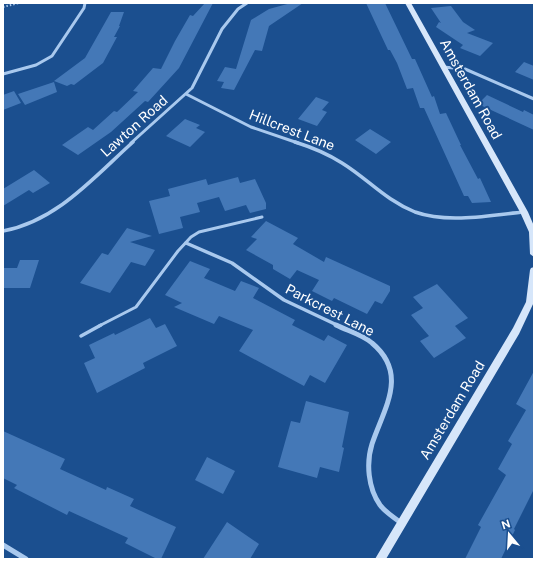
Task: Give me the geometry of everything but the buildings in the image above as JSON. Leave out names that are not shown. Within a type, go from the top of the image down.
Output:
[{"type":"street","points":[[3,74],[36,65],[52,56],[84,8],[85,3]]},
{"type":"street","name":"Lawton Road","points":[[3,231],[12,230],[36,221],[60,207],[186,94],[192,88],[224,23],[234,11],[247,3]]},
{"type":"street","name":"Amsterdam Road","points":[[408,3],[524,212],[533,232],[534,254]]},
{"type":"street","points":[[443,67],[465,69],[534,99]]},
{"type":"street","name":"Hillcrest Lane","points":[[186,94],[251,127],[316,149],[343,163],[374,188],[395,202],[416,212],[457,218],[524,212]]},
{"type":"street","name":"Parkcrest Lane","points":[[186,243],[232,263],[284,300],[371,342],[381,351],[387,360],[393,386],[388,405],[371,448],[369,478],[380,505],[400,523]]},
{"type":"street","name":"Amsterdam Road","points":[[380,559],[400,523],[516,331],[530,302],[534,270]]},
{"type":"street","points":[[3,545],[26,559]]},
{"type":"lane","points":[[81,336],[136,307],[178,251],[199,232],[262,217]]},
{"type":"path","points":[[3,7],[19,3]]}]
